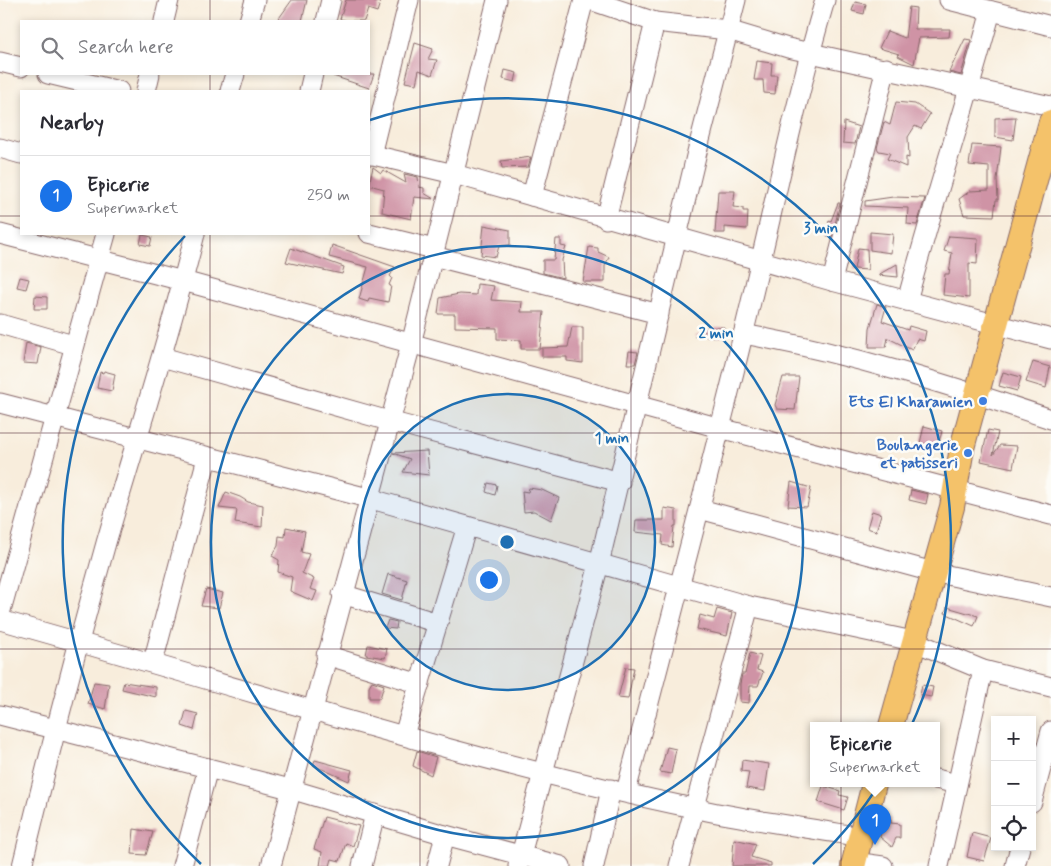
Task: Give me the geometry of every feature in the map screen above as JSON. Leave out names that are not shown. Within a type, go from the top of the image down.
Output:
[{"type":"main road","points":[[892,722],[913,641],[952,507],[962,448],[1051,121]]},
{"type":"main road","points":[[853,864],[873,787]]},
{"type":"street","points":[[164,20],[169,0]]},
{"type":"street","points":[[249,20],[254,0]]},
{"type":"street","points":[[326,20],[331,0]]},
{"type":"street","points":[[410,0],[370,154],[454,174],[832,281],[1051,339]]},
{"type":"street","points":[[271,866],[342,594],[411,344],[497,0]]},
{"type":"street","points":[[519,861],[620,482],[736,0]]},
{"type":"street","points":[[594,866],[700,509],[810,53],[825,0]]},
{"type":"street","points":[[949,0],[984,6],[1051,26]]},
{"type":"street","points":[[532,196],[592,1],[655,22],[728,30],[810,53],[886,68],[970,88],[1051,121]]},
{"type":"street","points":[[907,301],[934,200],[970,88],[984,6]]},
{"type":"street","points":[[606,218],[655,22]]},
{"type":"street","points":[[0,62],[20,67]]},
{"type":"street","points":[[832,281],[886,68]]},
{"type":"street","points":[[52,75],[115,90]]},
{"type":"street","points":[[146,90],[150,75]]},
{"type":"street","points":[[230,90],[235,75]]},
{"type":"street","points":[[309,90],[313,75]]},
{"type":"street","points":[[0,148],[20,154]]},
{"type":"street","points":[[370,233],[434,253],[660,314]]},
{"type":"street","points":[[0,234],[183,281],[720,428],[955,488],[1051,515]]},
{"type":"street","points":[[0,614],[53,416],[106,235]]},
{"type":"street","points":[[22,866],[55,728],[162,358],[195,235]]},
{"type":"street","points":[[0,324],[73,345]]},
{"type":"street","points":[[743,334],[807,346],[977,394],[1051,418]]},
{"type":"street","points":[[162,358],[389,422],[620,482]]},
{"type":"street","points":[[0,403],[138,438],[207,458],[368,498],[749,606],[913,641],[983,670],[1051,687]]},
{"type":"street","points":[[154,662],[207,458]]},
{"type":"street","points":[[700,509],[933,572],[1051,597]]},
{"type":"street","points":[[404,735],[466,526]]},
{"type":"street","points":[[342,594],[438,622]]},
{"type":"street","points":[[679,866],[749,606]]},
{"type":"street","points":[[0,620],[154,662],[311,710],[542,772],[694,808],[860,836]]},
{"type":"street","points":[[326,655],[420,684]]},
{"type":"street","points":[[939,866],[983,670]]},
{"type":"street","points":[[0,715],[290,790],[445,835],[519,861],[561,866]]},
{"type":"street","points":[[1040,796],[1051,731]]},
{"type":"street","points":[[182,866],[208,768]]},
{"type":"street","points":[[940,780],[957,784]]},
{"type":"street","points":[[362,866],[375,814]]},
{"type":"street","points":[[437,866],[445,835]]},
{"type":"street","points":[[1015,866],[1019,851]]},
{"type":"street","points":[[853,864],[883,866]]},
{"type":"building","points":[[292,0],[307,0],[302,20],[278,20]]},
{"type":"building","points":[[346,0],[372,0],[380,3],[377,12],[368,9],[364,20],[340,19]]},
{"type":"building","points":[[855,2],[866,4],[864,14],[852,11]]},
{"type":"building","points":[[909,7],[916,8],[915,29],[950,29],[949,37],[919,38],[914,64],[898,56],[899,54],[879,48],[887,31],[905,38]]},
{"type":"building","points":[[965,39],[971,40],[961,75],[949,72]]},
{"type":"building","points":[[415,43],[433,49],[428,59],[437,60],[432,75],[419,70],[416,84],[405,82]]},
{"type":"building","points":[[757,61],[772,63],[771,75],[777,75],[775,94],[764,93],[763,80],[754,80]]},
{"type":"building","points":[[505,70],[517,73],[515,82],[503,79]]},
{"type":"building","points":[[374,74],[369,88],[333,75]]},
{"type":"building","points":[[896,102],[915,104],[930,114],[921,129],[915,126],[908,137],[909,158],[906,157],[906,167],[887,159],[890,153],[879,151],[877,148],[884,122],[890,125]]},
{"type":"building","points":[[1016,117],[1013,140],[995,137],[995,118]]},
{"type":"building","points":[[844,122],[859,127],[855,144],[843,143]]},
{"type":"building","points":[[972,145],[1001,147],[997,180],[998,200],[996,200],[994,216],[964,215],[959,199],[970,191],[989,190],[989,167],[969,165]]},
{"type":"building","points":[[531,157],[528,167],[502,168],[501,161]]},
{"type":"building","points":[[373,167],[381,173],[383,170],[406,183],[404,174],[418,177],[419,187],[424,188],[424,193],[434,199],[414,197],[411,219],[382,212],[384,189],[370,185]]},
{"type":"building","points":[[718,191],[735,191],[733,207],[743,208],[743,211],[748,211],[747,229],[725,227],[725,233],[715,233]]},
{"type":"building","points":[[893,197],[925,198],[917,225],[907,224],[908,208],[865,206],[865,201]]},
{"type":"building","points":[[838,203],[840,203],[832,237],[827,236],[829,220],[831,221]]},
{"type":"building","points":[[484,225],[510,230],[510,245],[499,246],[496,257],[481,255]]},
{"type":"building","points":[[870,232],[893,234],[891,253],[870,250]]},
{"type":"building","points":[[142,235],[152,237],[150,246],[140,244]]},
{"type":"building","points":[[949,236],[978,238],[977,264],[969,263],[969,298],[943,295],[945,274],[949,274],[952,253],[944,251]]},
{"type":"building","points":[[556,239],[561,239],[561,246],[566,247],[562,260],[563,278],[543,273],[543,260],[554,260]]},
{"type":"building","points":[[332,245],[395,267],[390,276],[392,278],[389,285],[391,286],[388,302],[369,298],[368,302],[359,299],[368,267],[329,257]]},
{"type":"building","points":[[589,247],[598,248],[598,252],[609,257],[605,266],[605,282],[583,282]]},
{"type":"building","points":[[291,248],[344,267],[342,274],[286,262]]},
{"type":"building","points":[[858,248],[867,249],[868,270],[854,269]]},
{"type":"building","points":[[897,264],[898,277],[878,275]]},
{"type":"building","points":[[20,277],[29,279],[26,289],[17,287]]},
{"type":"building","points":[[477,284],[494,286],[491,300],[522,302],[521,312],[544,312],[540,349],[521,349],[521,340],[497,339],[497,328],[455,327],[455,314],[438,314],[440,298],[459,294],[476,295]]},
{"type":"building","points":[[35,296],[47,297],[47,309],[34,309]]},
{"type":"building","points":[[877,304],[886,307],[882,321],[908,330],[909,326],[926,331],[924,341],[917,339],[912,350],[888,338],[886,347],[869,347],[870,328]]},
{"type":"building","points":[[572,327],[583,327],[583,363],[567,361],[567,357],[542,357],[542,348],[568,347]]},
{"type":"building","points":[[717,327],[724,327],[724,337],[694,336]]},
{"type":"building","points":[[26,343],[41,347],[38,364],[23,363]]},
{"type":"building","points":[[629,351],[638,352],[635,364],[627,364]]},
{"type":"building","points":[[1033,362],[1050,367],[1046,388],[1026,382]]},
{"type":"building","points":[[104,371],[115,374],[112,391],[97,388],[100,372],[103,373]]},
{"type":"building","points":[[1003,372],[1021,377],[1017,391],[999,386]]},
{"type":"building","points":[[783,377],[799,377],[795,410],[777,409],[775,405]]},
{"type":"building","points":[[924,426],[942,431],[938,447],[920,443]]},
{"type":"building","points":[[988,430],[998,432],[993,455],[1000,445],[1017,446],[1013,468],[981,461]]},
{"type":"building","points":[[427,451],[429,475],[403,472],[410,459],[393,453]]},
{"type":"building","points":[[791,482],[811,488],[807,507],[788,506]]},
{"type":"building","points":[[488,483],[497,485],[495,495],[486,492]]},
{"type":"building","points":[[529,488],[542,490],[559,498],[551,520],[534,511],[524,512],[522,491],[528,492]]},
{"type":"building","points":[[911,490],[928,494],[926,504],[909,500]]},
{"type":"building","points":[[226,492],[248,502],[263,505],[262,527],[235,523],[237,510],[219,508]]},
{"type":"building","points":[[664,508],[676,510],[676,526],[674,526],[672,547],[662,545],[663,535],[635,532],[636,520],[664,520]]},
{"type":"building","points":[[872,511],[881,514],[876,531],[867,528]]},
{"type":"building","points":[[286,527],[305,531],[301,552],[309,554],[302,573],[314,579],[310,589],[317,591],[313,601],[290,591],[292,577],[278,572],[279,560],[272,556],[278,546],[279,536],[285,537]]},
{"type":"building","points":[[388,574],[407,580],[402,600],[382,594]]},
{"type":"building","points":[[206,589],[223,593],[219,608],[201,606]]},
{"type":"building","points":[[947,607],[978,616],[974,626],[945,613]]},
{"type":"building","points":[[717,609],[732,613],[727,636],[697,629],[700,615],[714,619]]},
{"type":"building","points":[[388,620],[397,622],[396,629],[385,628]]},
{"type":"building","points":[[368,645],[387,649],[385,658],[366,655]]},
{"type":"building","points":[[750,653],[761,656],[757,670],[763,672],[758,686],[750,686],[749,703],[740,702],[742,674],[745,674]]},
{"type":"building","points":[[626,667],[634,668],[628,699],[618,698]]},
{"type":"building","points":[[372,681],[384,685],[380,698],[369,698],[369,686]]},
{"type":"building","points":[[94,682],[109,684],[105,709],[88,704]]},
{"type":"building","points":[[124,682],[156,687],[156,697],[122,689]]},
{"type":"building","points":[[922,685],[933,687],[931,697],[920,695]]},
{"type":"building","points":[[186,711],[198,714],[194,730],[182,726]]},
{"type":"building","points":[[667,747],[676,749],[671,774],[660,772]]},
{"type":"building","points":[[417,751],[436,757],[431,775],[413,766]]},
{"type":"building","points":[[315,760],[352,770],[349,781],[313,765]]},
{"type":"building","points":[[742,760],[769,764],[765,791],[746,788],[749,772],[741,771]]},
{"type":"building","points":[[823,787],[840,791],[839,795],[848,797],[844,810],[818,802]]},
{"type":"building","points":[[324,817],[359,826],[353,846],[346,843],[340,861],[332,859],[330,866],[320,866],[322,852],[314,849]]},
{"type":"building","points":[[882,817],[891,819],[891,823],[900,824],[900,838],[896,838],[892,847],[880,837]]},
{"type":"building","points":[[134,829],[153,832],[146,855],[132,854]]},
{"type":"building","points":[[972,833],[991,838],[984,861],[967,857]]},
{"type":"building","points":[[734,839],[756,844],[751,857],[771,863],[771,866],[732,866]]},
{"type":"place","name":"Ets El Kharamien","points":[[983,401]]},
{"type":"place","name":"Boulangerie et patisseri","points":[[968,453]]},
{"type":"place","name":"Epicerie","points":[[875,845]]}]
